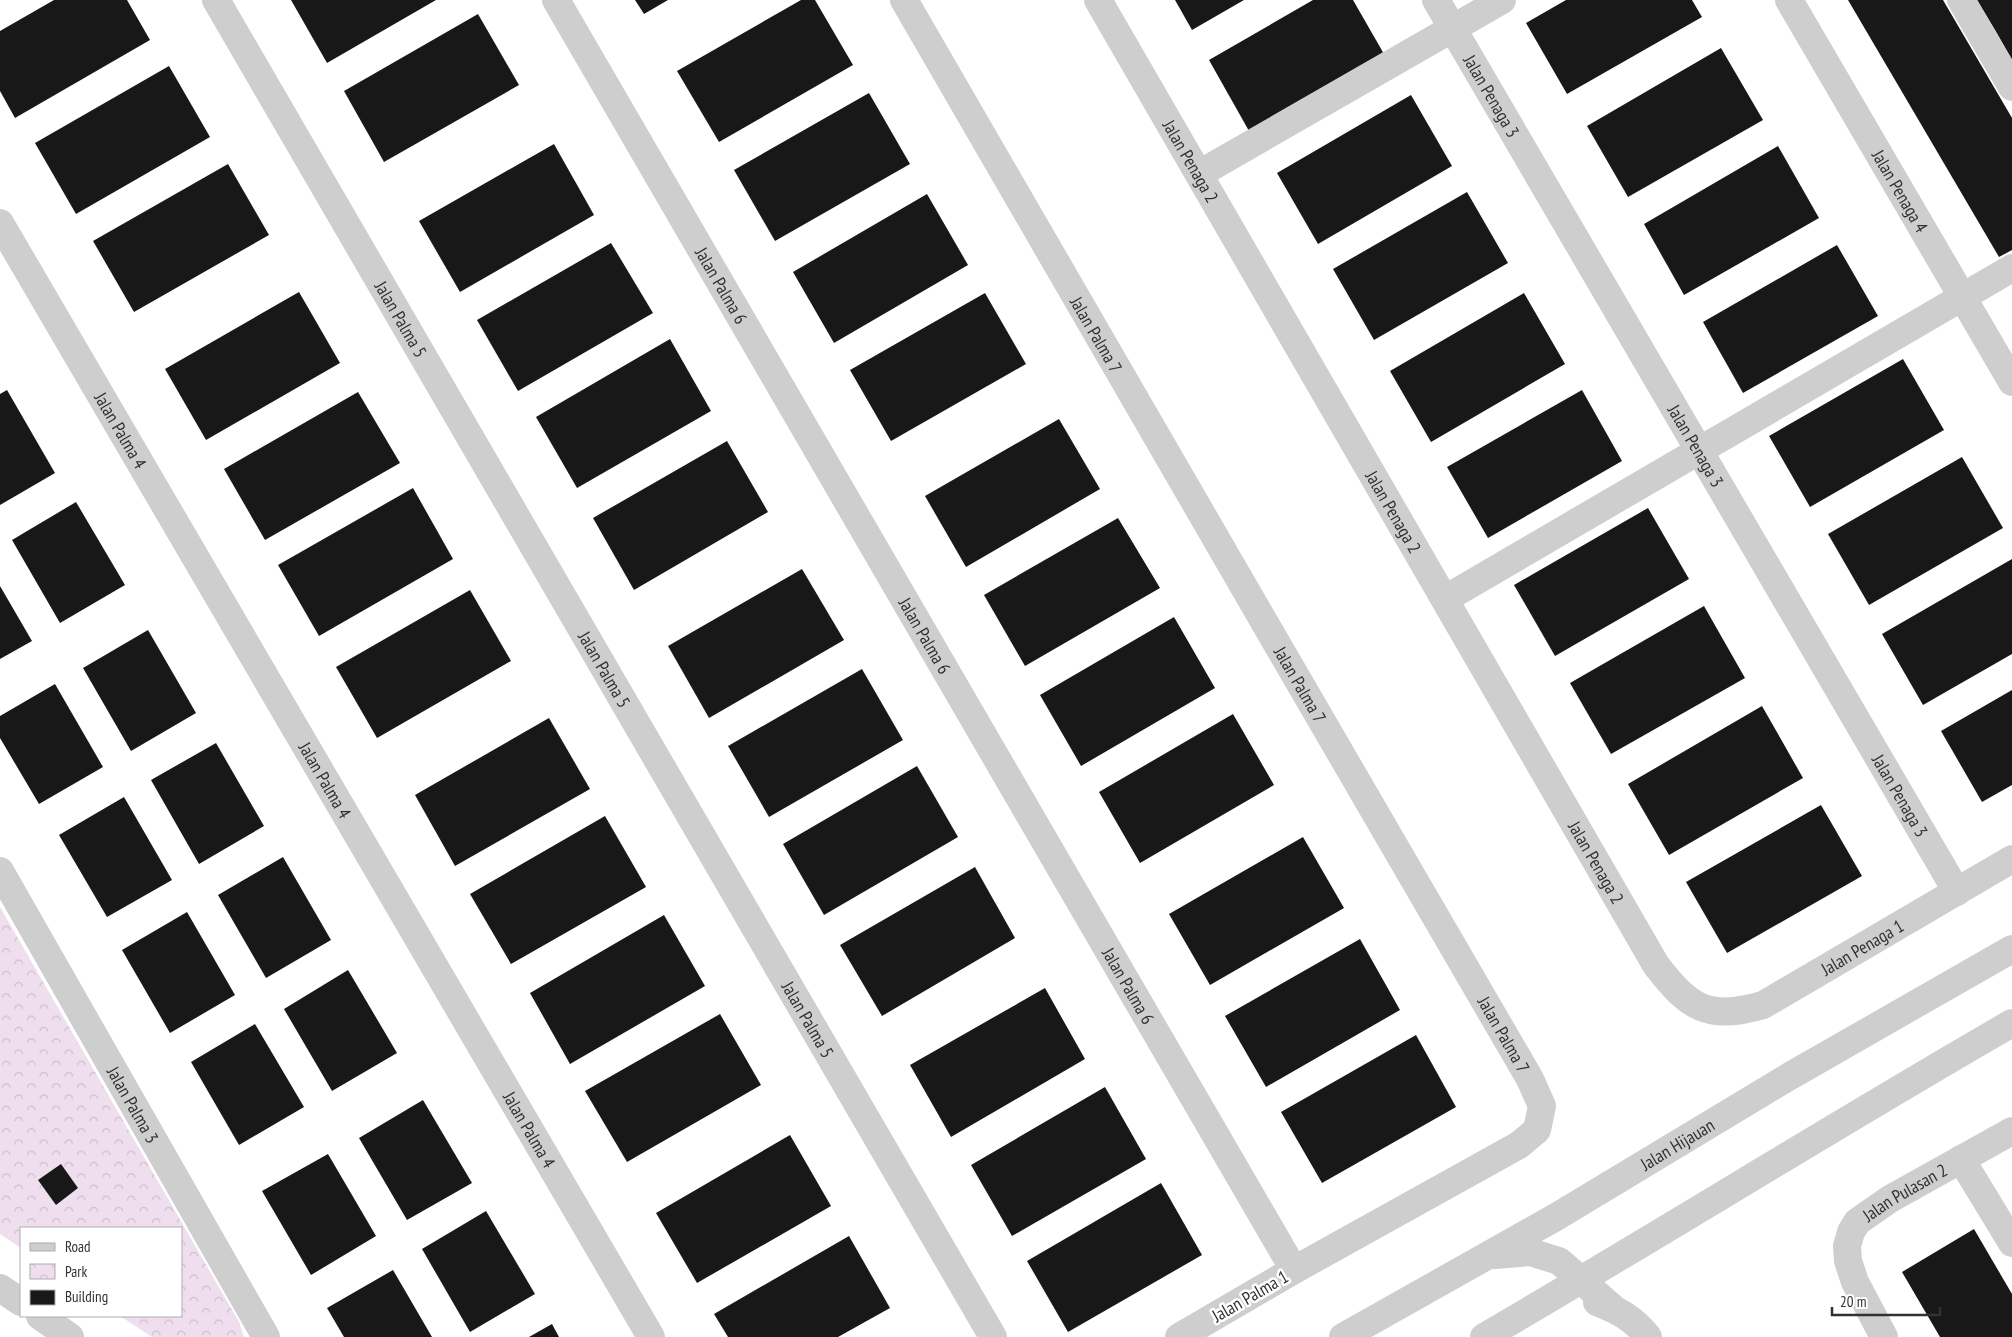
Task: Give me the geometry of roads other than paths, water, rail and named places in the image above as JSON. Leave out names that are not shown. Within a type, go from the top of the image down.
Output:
[{"type":"street","name":"Jalan Palma 5","points":[[216,0],[993,1337]]},
{"type":"street","name":"Jalan Palma 6","points":[[556,0],[1294,1270]]},
{"type":"street","name":"Jalan Palma 7","points":[[904,0],[1057,268],[1362,786],[1526,1070],[1542,1106],[1537,1130],[1519,1144],[1294,1270]]},
{"type":"street","name":"Jalan Penaga 2","points":[[1098,0],[1656,964],[1671,984],[1688,1000],[1705,1010]]},
{"type":"street","name":"Jalan Penaga 3","points":[[1436,0],[1957,892]]},
{"type":"street","points":[[1199,174],[1502,0]]},
{"type":"street","name":"Jalan Penaga 4","points":[[1789,0],[2012,382]]},
{"type":"street","points":[[1961,0],[2012,87]]},
{"type":"street","name":"Jalan Palma 4","points":[[0,223],[651,1337]]},
{"type":"street","points":[[1444,599],[2012,268]]},
{"type":"street","name":"Jalan Penaga 1","points":[[1705,1010],[1720,1013],[1739,1012],[1762,1005],[2012,859]]},
{"type":"street","name":"Jalan Palma 3","points":[[0,871],[266,1337]]},
{"type":"street","name":"Jalan Hijauan","points":[[1343,1337],[1556,1217],[1790,1076],[2012,949]]},
{"type":"street","points":[[1484,1337],[1583,1280],[1825,1132],[2012,1023]]},
{"type":"street","name":"Jalan Pulasan 2","points":[[1884,1337],[1855,1282],[1848,1261],[1847,1246],[1851,1232],[1857,1222],[1870,1212],[2012,1131]]},
{"type":"street","points":[[1962,1159],[2012,1243]]},
{"type":"street","points":[[1486,1255],[1530,1252],[1558,1261],[1583,1280],[1614,1309]]},
{"type":"street","name":"Jalan Palma 1","points":[[1179,1337],[1294,1270]]},
{"type":"street","points":[[0,1288],[20,1301]]},
{"type":"street","points":[[1559,1294],[1592,1300],[1614,1309],[1637,1322],[1648,1337]]},
{"type":"street","points":[[41,1317],[70,1337]]}]
